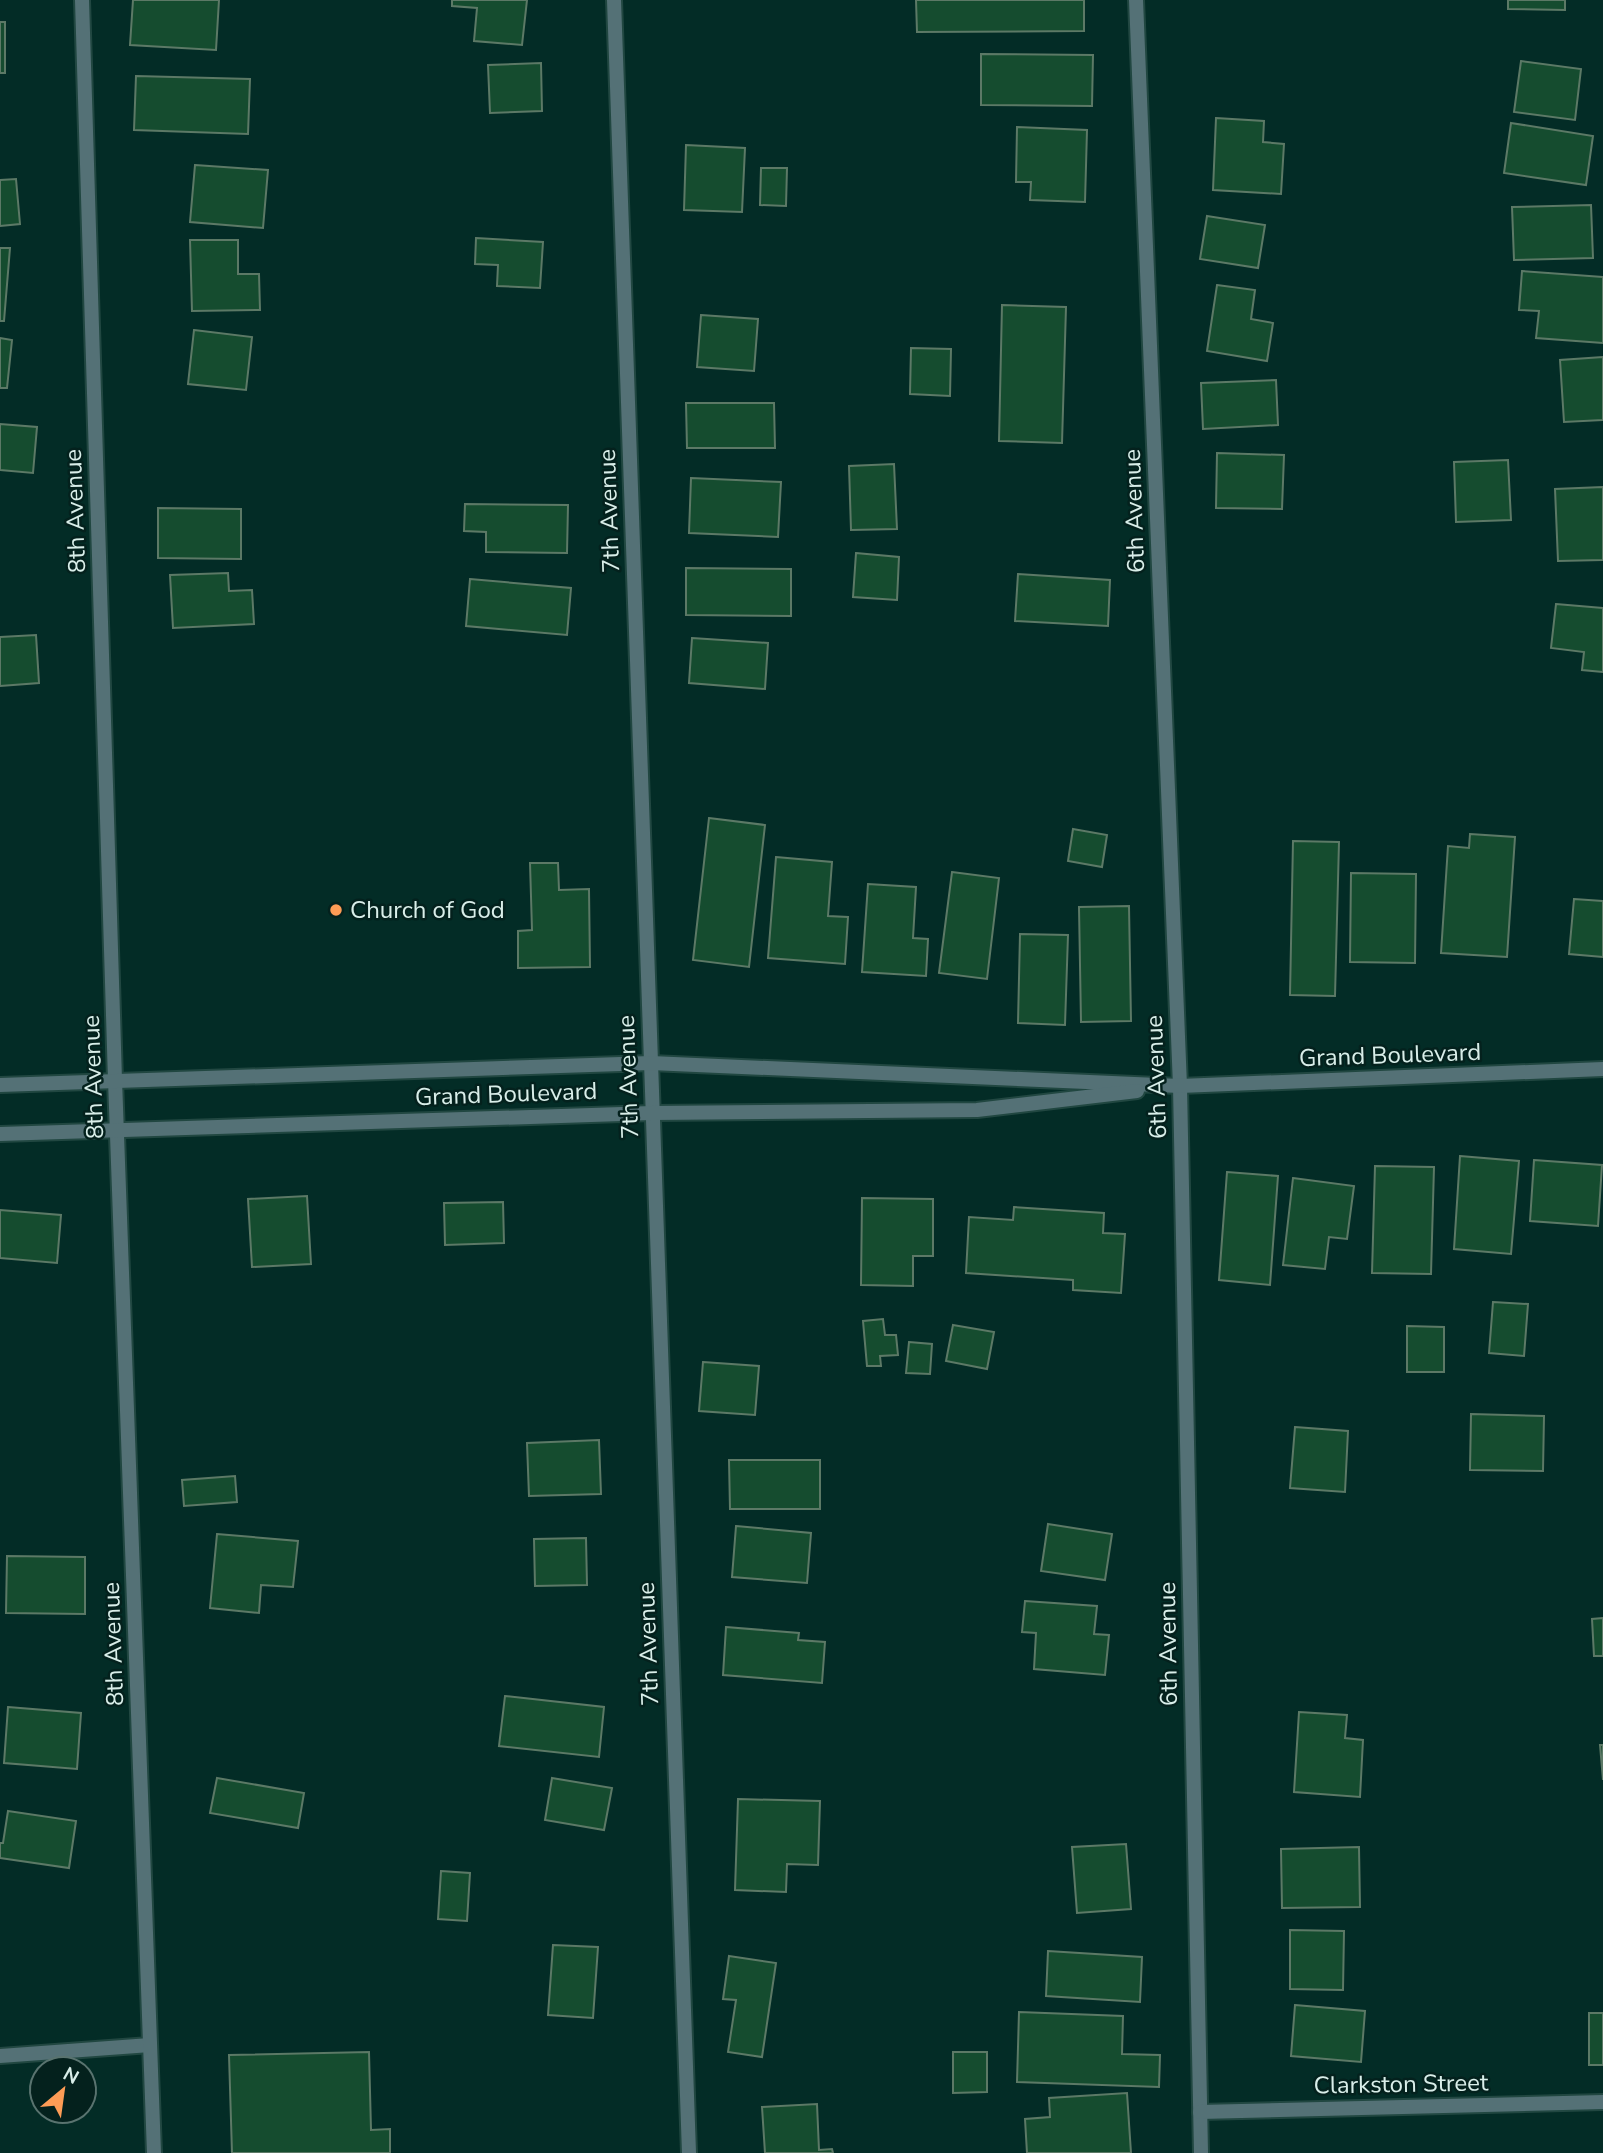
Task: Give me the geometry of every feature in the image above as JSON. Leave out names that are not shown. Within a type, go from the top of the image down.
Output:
[{"type":"street","name":"8th Avenue","points":[[82,0],[117,1128],[154,2153]]},
{"type":"street","name":"7th Avenue","points":[[614,0],[689,2153]]},
{"type":"street","name":"6th Avenue","points":[[1136,0],[1180,1086],[1201,2153]]},
{"type":"street","name":"Grand Boulevard","points":[[0,1085],[650,1063],[1180,1086]]},
{"type":"street","name":"Grand Boulevard","points":[[0,1134],[117,1128],[652,1113],[977,1110],[1180,1086],[1603,1069]]},
{"type":"street","points":[[0,2056],[150,2045]]},
{"type":"street","name":"Clarkston Street","points":[[1200,2112],[1603,2102]]},
{"type":"building","points":[[133,0],[219,0],[216,50],[130,45]]},
{"type":"building","points":[[452,0],[527,0],[522,45],[474,41],[477,8],[452,6]]},
{"type":"building","points":[[916,0],[1084,0],[1084,31],[917,32]]},
{"type":"building","points":[[1508,0],[1565,0],[1565,10],[1508,9]]},
{"type":"building","points":[[0,22],[5,22],[5,73],[0,73]]},
{"type":"building","points":[[981,54],[1093,55],[1092,106],[981,105]]},
{"type":"building","points":[[1521,61],[1581,69],[1575,120],[1514,112]]},
{"type":"building","points":[[541,63],[542,111],[490,113],[488,65]]},
{"type":"building","points":[[136,76],[250,79],[248,134],[134,130]]},
{"type":"building","points":[[1216,118],[1264,121],[1263,142],[1284,144],[1281,194],[1213,190]]},
{"type":"building","points":[[1511,123],[1593,136],[1586,185],[1504,173]]},
{"type":"building","points":[[1017,127],[1087,130],[1085,202],[1030,200],[1031,182],[1016,182]]},
{"type":"building","points":[[686,145],[745,148],[742,212],[684,210]]},
{"type":"building","points":[[195,165],[268,170],[263,228],[190,222]]},
{"type":"building","points":[[761,168],[787,168],[786,206],[760,205]]},
{"type":"building","points":[[16,179],[20,224],[0,226],[0,180]]},
{"type":"building","points":[[1591,205],[1593,258],[1514,260],[1512,207]]},
{"type":"building","points":[[1207,216],[1265,225],[1258,268],[1200,259]]},
{"type":"building","points":[[476,238],[543,242],[540,288],[497,286],[498,265],[475,264]]},
{"type":"building","points":[[190,240],[238,240],[238,274],[259,274],[260,310],[192,311]]},
{"type":"building","points":[[0,248],[10,248],[4,321],[0,321]]},
{"type":"building","points":[[1522,271],[1603,277],[1603,343],[1536,338],[1539,311],[1519,310]]},
{"type":"building","points":[[1217,285],[1255,290],[1251,319],[1273,323],[1267,361],[1207,351]]},
{"type":"building","points":[[1002,305],[1066,307],[1062,443],[999,441]]},
{"type":"building","points":[[701,315],[758,319],[754,371],[697,367]]},
{"type":"building","points":[[194,330],[252,337],[246,390],[188,384]]},
{"type":"building","points":[[0,338],[12,340],[7,388],[0,388]]},
{"type":"building","points":[[911,348],[951,349],[950,396],[910,394]]},
{"type":"building","points":[[1603,357],[1603,420],[1564,422],[1560,360]]},
{"type":"building","points":[[1276,380],[1278,425],[1203,429],[1201,383]]},
{"type":"building","points":[[686,403],[774,403],[775,448],[687,448]]},
{"type":"building","points":[[0,424],[37,427],[33,473],[0,470]]},
{"type":"building","points":[[1217,453],[1284,455],[1282,509],[1216,508]]},
{"type":"building","points":[[1508,460],[1511,520],[1456,522],[1454,462]]},
{"type":"building","points":[[894,464],[897,529],[851,530],[849,466]]},
{"type":"building","points":[[691,478],[781,482],[778,537],[689,533]]},
{"type":"building","points":[[1603,487],[1603,560],[1558,561],[1555,489]]},
{"type":"building","points":[[465,504],[568,505],[567,553],[486,552],[486,532],[464,531]]},
{"type":"building","points":[[158,508],[241,509],[241,559],[158,558]]},
{"type":"building","points":[[856,553],[899,557],[897,600],[853,597]]},
{"type":"building","points":[[686,568],[791,569],[791,616],[686,615]]},
{"type":"building","points":[[228,573],[229,591],[252,590],[254,624],[173,628],[170,575]]},
{"type":"building","points":[[1018,574],[1110,580],[1108,626],[1015,621]]},
{"type":"building","points":[[470,579],[571,588],[567,635],[466,626]]},
{"type":"building","points":[[1556,604],[1603,608],[1603,672],[1582,670],[1584,652],[1551,648]]},
{"type":"building","points":[[36,635],[39,683],[0,686],[0,637]]},
{"type":"building","points":[[692,638],[768,643],[765,689],[689,683]]},
{"type":"building","points":[[709,818],[765,825],[749,967],[693,960]]},
{"type":"building","points":[[1073,829],[1107,835],[1102,867],[1068,861]]},
{"type":"building","points":[[1470,834],[1515,837],[1507,957],[1441,953],[1448,846],[1469,848]]},
{"type":"building","points":[[1293,841],[1339,842],[1335,996],[1290,995]]},
{"type":"building","points":[[776,857],[832,862],[828,916],[848,917],[845,964],[768,958]]},
{"type":"building","points":[[530,863],[558,863],[559,890],[589,889],[590,967],[518,968],[518,931],[532,930]]},
{"type":"building","points":[[952,872],[999,878],[987,979],[939,973]]},
{"type":"building","points":[[1351,873],[1416,874],[1415,963],[1350,962]]},
{"type":"building","points":[[868,884],[916,887],[913,938],[928,939],[926,976],[862,972]]},
{"type":"building","points":[[1574,899],[1603,901],[1603,957],[1569,954]]},
{"type":"building","points":[[1129,906],[1131,1021],[1081,1022],[1079,907]]},
{"type":"building","points":[[1020,934],[1068,935],[1065,1025],[1018,1023]]},
{"type":"building","points":[[1460,1156],[1519,1161],[1511,1254],[1454,1249]]},
{"type":"building","points":[[1534,1160],[1602,1165],[1598,1226],[1530,1221]]},
{"type":"building","points":[[1375,1166],[1434,1167],[1431,1274],[1372,1273]]},
{"type":"building","points":[[1227,1172],[1278,1176],[1270,1285],[1219,1280]]},
{"type":"building","points":[[1293,1178],[1354,1186],[1347,1239],[1329,1237],[1325,1269],[1283,1265]]},
{"type":"building","points":[[307,1196],[311,1264],[252,1267],[248,1199]]},
{"type":"building","points":[[862,1198],[933,1199],[933,1256],[913,1256],[913,1286],[861,1285]]},
{"type":"building","points":[[503,1202],[504,1243],[445,1245],[444,1203]]},
{"type":"building","points":[[1014,1207],[1104,1213],[1103,1233],[1125,1234],[1121,1293],[1073,1290],[1073,1280],[966,1273],[969,1217],[1013,1220]]},
{"type":"building","points":[[0,1210],[61,1215],[57,1263],[0,1258]]},
{"type":"building","points":[[1493,1302],[1528,1304],[1524,1356],[1489,1353]]},
{"type":"building","points":[[883,1319],[885,1335],[896,1335],[898,1355],[880,1356],[881,1366],[867,1366],[863,1321]]},
{"type":"building","points":[[953,1325],[994,1332],[987,1369],[946,1361]]},
{"type":"building","points":[[1407,1326],[1444,1327],[1444,1372],[1407,1372]]},
{"type":"building","points":[[909,1342],[932,1344],[930,1374],[906,1373]]},
{"type":"building","points":[[703,1362],[759,1366],[755,1415],[699,1411]]},
{"type":"building","points":[[1471,1414],[1544,1416],[1543,1471],[1470,1470]]},
{"type":"building","points":[[1295,1427],[1348,1431],[1345,1492],[1290,1488]]},
{"type":"building","points":[[599,1440],[601,1494],[529,1496],[527,1443]]},
{"type":"building","points":[[729,1460],[820,1460],[820,1509],[730,1509]]},
{"type":"building","points":[[235,1476],[237,1502],[184,1506],[182,1480]]},
{"type":"building","points":[[1048,1524],[1112,1534],[1105,1580],[1041,1571]]},
{"type":"building","points":[[736,1526],[811,1533],[807,1583],[732,1577]]},
{"type":"building","points":[[217,1534],[298,1541],[293,1587],[261,1585],[259,1613],[210,1608]]},
{"type":"building","points":[[586,1538],[587,1585],[535,1586],[534,1539]]},
{"type":"building","points":[[7,1556],[85,1557],[85,1614],[6,1613]]},
{"type":"building","points":[[1025,1601],[1097,1606],[1094,1634],[1109,1635],[1105,1675],[1034,1669],[1036,1633],[1022,1632]]},
{"type":"building","points":[[1603,1618],[1603,1656],[1594,1656],[1592,1619]]},
{"type":"building","points":[[726,1627],[799,1633],[798,1640],[825,1642],[822,1683],[723,1675]]},
{"type":"building","points":[[505,1696],[604,1707],[599,1757],[499,1746]]},
{"type":"building","points":[[8,1707],[81,1713],[77,1769],[4,1763]]},
{"type":"building","points":[[1299,1712],[1347,1715],[1345,1738],[1363,1740],[1360,1797],[1294,1792]]},
{"type":"building","points":[[1600,1745],[1603,1745],[1603,1780]]},
{"type":"building","points":[[217,1778],[304,1793],[298,1828],[210,1813]]},
{"type":"building","points":[[552,1778],[612,1788],[604,1830],[545,1820]]},
{"type":"building","points":[[738,1799],[820,1801],[818,1865],[787,1864],[786,1892],[735,1890]]},
{"type":"building","points":[[8,1811],[76,1821],[69,1868],[0,1858],[0,1843],[3,1843]]},
{"type":"building","points":[[1126,1844],[1131,1909],[1077,1913],[1072,1847]]},
{"type":"building","points":[[1359,1847],[1360,1907],[1282,1908],[1281,1849]]},
{"type":"building","points":[[441,1871],[470,1873],[467,1921],[438,1919]]},
{"type":"building","points":[[1290,1930],[1344,1931],[1343,1990],[1290,1989]]},
{"type":"building","points":[[553,1945],[598,1947],[593,2018],[548,2015]]},
{"type":"building","points":[[1048,1951],[1142,1957],[1140,2002],[1046,1996]]},
{"type":"building","points":[[729,1956],[776,1963],[762,2057],[728,2052],[736,2000],[723,1999]]},
{"type":"building","points":[[1295,2005],[1365,2011],[1361,2062],[1291,2056]]},
{"type":"building","points":[[1019,2012],[1123,2016],[1122,2054],[1160,2055],[1159,2087],[1017,2082]]},
{"type":"building","points":[[1589,2013],[1603,2013],[1603,2065],[1589,2065]]},
{"type":"building","points":[[369,2052],[371,2130],[390,2129],[390,2153],[232,2153],[229,2055]]},
{"type":"building","points":[[953,2052],[987,2052],[987,2092],[953,2093]]},
{"type":"building","points":[[1127,2093],[1131,2153],[1027,2153],[1025,2119],[1050,2117],[1049,2098]]},
{"type":"building","points":[[817,2104],[819,2150],[832,2149],[833,2153],[765,2153],[762,2107]]},
{"type":"place","name":"Church of God","points":[[336,910]]}]
